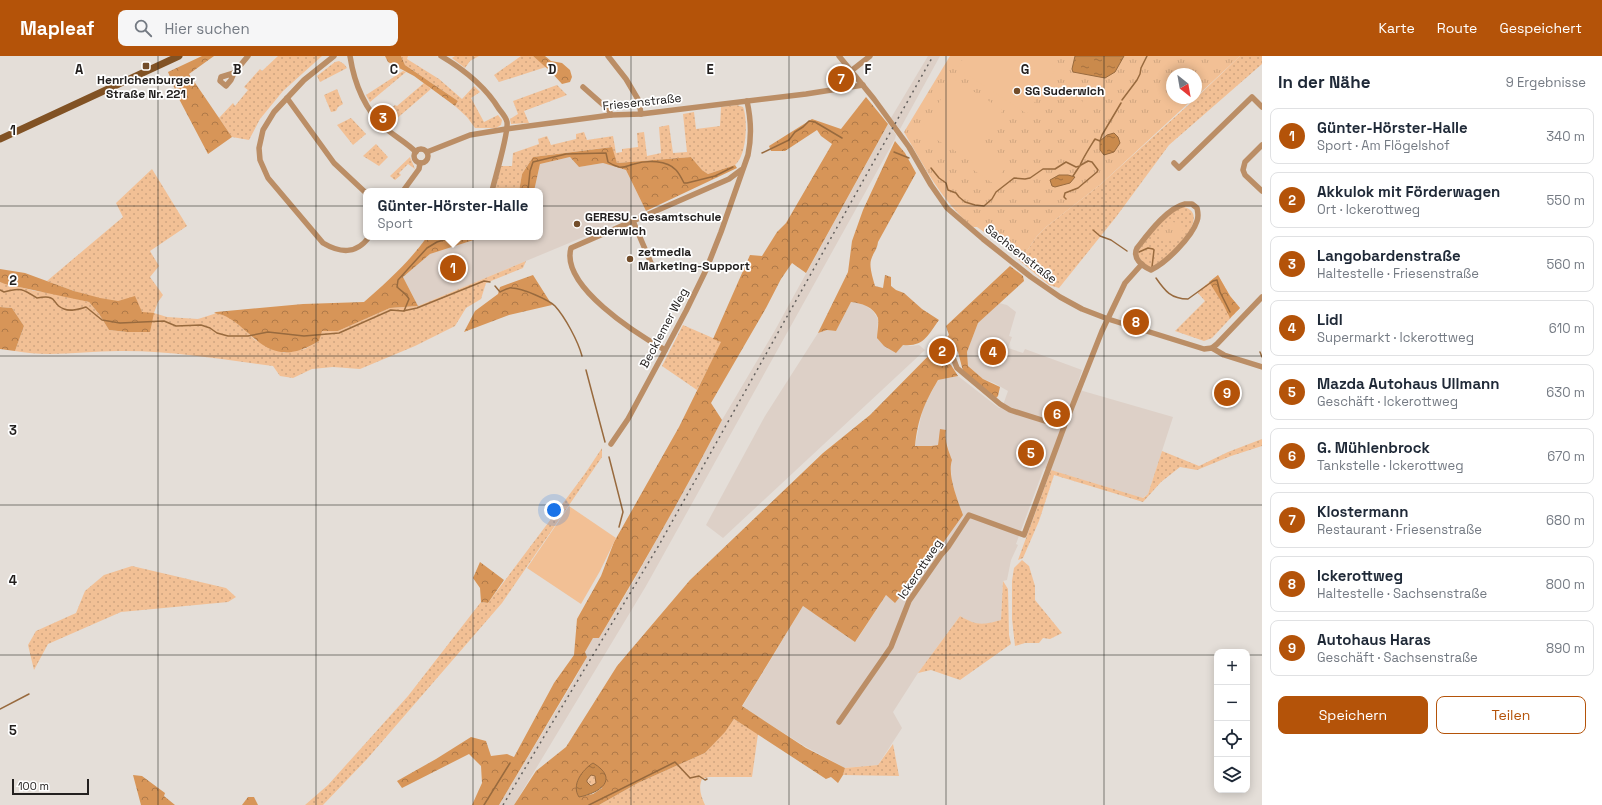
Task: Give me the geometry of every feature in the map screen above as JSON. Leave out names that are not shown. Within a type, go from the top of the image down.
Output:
[{"type":"main road","points":[[0,139],[179,56]]},
{"type":"street","points":[[234,73],[248,56]]},
{"type":"street","points":[[334,56],[304,80],[266,124],[260,138],[260,160],[268,178],[323,243],[334,250],[345,251],[361,245],[366,240]]},
{"type":"street","points":[[350,56],[354,80],[373,114],[384,126],[416,152]]},
{"type":"street","points":[[440,56],[475,80],[493,99],[505,118],[506,129],[493,188]]},
{"type":"street","points":[[608,56],[626,79],[639,101],[641,114]]},
{"type":"street","name":"Sachsenstraße","points":[[839,56],[863,85],[909,147],[931,185],[947,208],[1031,277],[1060,297],[1082,309],[1108,319],[1204,349],[1212,348],[1224,355],[1259,366]]},
{"type":"street","points":[[851,71],[870,56]]},
{"type":"street","name":"Friesenstraße","points":[[427,152],[470,135],[506,129],[806,94],[863,85]]},
{"type":"street","points":[[583,87],[609,110],[611,116]]},
{"type":"street","points":[[1174,163],[1178,168],[1252,97],[1262,106]]},
{"type":"street","points":[[287,98],[334,163],[363,190]]},
{"type":"street","name":"Becklemer Weg","points":[[611,444],[628,419],[686,311],[706,270],[721,232],[751,142],[750,115],[747,101]]},
{"type":"street","points":[[1262,145],[1245,162],[1243,170],[1245,175],[1262,191]]},
{"type":"street","points":[[422,149],[427,152],[428,157],[420,163],[415,160],[414,156],[416,152],[422,149]]},
{"type":"street","points":[[405,188],[419,170],[420,163]]},
{"type":"street","points":[[665,350],[638,334],[600,304],[580,281],[572,267],[569,259],[571,248],[729,179],[742,170]]},
{"type":"street","points":[[1185,204],[1195,206],[1197,208],[1198,220],[1193,229],[1175,251],[1156,268],[1151,270],[1142,264],[1136,258],[1135,253],[1148,234],[1177,207],[1185,204]]},
{"type":"street","points":[[633,221],[651,263]]},
{"type":"street","name":"Ickerottweg","points":[[839,722],[891,647],[909,601],[969,515],[1024,535],[1064,427],[1108,319],[1125,283],[1142,264]]},
{"type":"street","points":[[1212,348],[1262,297]]},
{"type":"street","points":[[952,355],[957,368],[1000,404],[1010,410],[1064,427]]},
{"type":"shaded area","points":[[928,56],[940,56],[900,129],[891,118]]},
{"type":"shaded area","points":[[888,124],[896,135],[895,139],[646,586],[514,805],[499,805],[575,679],[587,657],[585,652],[593,638],[599,638],[635,579],[722,420],[774,332]]},
{"type":"shaded area","name":"GERESU - Gesamtschule Suderwich","points":[[570,157],[579,167],[603,163],[626,170],[646,211],[418,306],[403,277],[430,254],[474,240],[543,240],[543,188],[535,188],[540,164]]},
{"type":"shaded area","points":[[851,302],[862,303],[873,311],[878,319],[877,338],[903,345],[919,345],[925,350],[723,538],[706,525],[765,416],[818,333],[827,330],[836,331]]},
{"type":"shaded area","points":[[999,303],[1007,305],[1016,312],[1009,336],[1012,337],[1008,348],[1023,353],[1025,349],[1082,370],[1076,389],[1173,417],[1148,494],[1142,498],[1044,468],[1016,544],[1018,545],[1011,560],[1007,580],[1003,581],[1001,620],[985,625],[970,622],[960,616],[918,673],[893,712],[902,728],[878,765],[845,768],[806,747],[742,707],[803,606],[856,641],[886,595],[895,602],[955,493],[952,481],[949,451],[945,437],[939,436],[938,445],[921,447],[915,446],[923,407],[938,380],[958,376],[999,408],[1003,405],[1008,391],[983,379],[968,366],[967,352],[978,323]]},
{"type":"green space","points":[[202,56],[214,56],[189,74],[232,137],[208,154],[178,97],[168,72]]},
{"type":"green space","points":[[278,56],[322,56],[283,91],[260,119],[249,140],[232,137],[219,118],[233,103],[235,106],[248,90],[244,87],[260,69],[262,71]]},
{"type":"green space","points":[[385,56],[401,56],[405,65],[458,101],[455,106],[414,76],[388,62]]},
{"type":"green space","points":[[401,56],[408,56],[407,59],[439,79],[462,99],[474,86],[480,92],[471,98],[484,122],[498,115],[502,120],[501,125],[496,128],[475,128],[467,117],[455,106],[458,101],[405,65]]},
{"type":"green space","points":[[455,56],[479,56],[470,61],[465,68],[452,58]]},
{"type":"green space","points":[[521,56],[533,56],[546,67],[499,82],[494,75]]},
{"type":"green space","points":[[533,56],[545,56],[551,61],[562,63],[570,70],[572,77],[570,82],[562,84]]},
{"type":"green space","points":[[950,56],[1240,56],[1202,91],[1202,68],[1166,68],[1166,104],[1188,104],[1101,184],[1046,227],[1037,236],[1020,261],[1008,249],[977,227],[973,227],[952,206],[934,183],[904,132]]},
{"type":"green space","name":"SG Suderwich","points":[[965,56],[1040,56],[1057,67],[1027,114],[957,68]]},
{"type":"green space","points":[[1240,56],[1262,56],[1262,64],[1169,145],[1116,217],[1059,288],[1049,285],[1020,261],[1037,236],[1046,227],[1101,184],[1189,104],[1202,104],[1202,92]]},
{"type":"green space","points":[[339,61],[347,68],[320,82],[317,76],[335,62]]},
{"type":"green space","points":[[403,71],[406,72],[370,102],[366,95]]},
{"type":"green space","points":[[954,79],[1003,110],[983,142],[1010,161],[994,184],[969,167],[973,162],[921,130]]},
{"type":"green space","points":[[424,83],[431,89],[388,126],[380,117],[395,105],[397,106]]},
{"type":"green space","points":[[557,85],[567,95],[524,111],[529,123],[511,124],[510,119],[518,114],[513,101]]},
{"type":"green space","points":[[337,89],[343,104],[338,107],[336,111],[331,112],[324,95]]},
{"type":"green space","points":[[1086,90],[1097,93],[1092,109],[1081,106]]},
{"type":"green space","points":[[866,97],[888,124],[806,273],[792,263],[781,279],[711,403],[722,420],[707,448],[647,557],[599,638],[593,638],[585,652],[587,657],[499,805],[472,805],[482,783],[481,766],[469,754],[402,788],[397,781],[471,737],[486,741],[491,756],[507,754],[514,757],[554,683],[574,655],[577,619],[601,576],[614,542],[679,427],[721,342],[713,339],[750,255],[762,256],[777,232],[786,223],[832,144],[821,136],[817,130],[785,151],[771,151],[769,146],[812,119],[841,129]]},
{"type":"green space","points":[[737,105],[743,107],[745,113],[746,128],[744,146],[742,154],[735,165],[708,174],[702,170],[691,157],[617,163],[611,147],[533,157],[522,174],[520,188],[496,188],[501,166],[512,166],[513,153],[539,144],[538,139],[547,136],[551,145],[576,139],[576,134],[584,132],[587,140],[613,136],[616,153],[622,152],[622,149],[638,147],[637,133],[644,132],[647,156],[661,153],[659,127],[669,125],[673,153],[687,152],[683,114],[694,112],[696,129],[720,126],[721,107]]},
{"type":"green space","points":[[351,118],[366,134],[353,145],[337,125]]},
{"type":"green space","points":[[895,141],[905,153],[916,173],[878,242],[871,263],[872,276],[875,286],[883,288],[885,275],[891,277],[891,286],[904,293],[922,309],[939,320],[925,339],[916,344],[903,345],[896,353],[884,346],[877,338],[878,318],[874,311],[859,303],[851,302],[836,331],[827,330],[818,333],[848,272],[852,241],[863,210]]},
{"type":"green space","points":[[376,144],[388,157],[379,166],[363,156]]},
{"type":"green space","points":[[612,147],[617,163],[691,157],[702,170],[708,174],[735,165],[737,168],[646,211],[626,170],[603,163],[579,167],[570,157],[540,164],[535,188],[520,188],[522,174],[533,157]]},
{"type":"green space","points":[[410,157],[415,169],[408,164],[399,173],[401,175],[395,180],[390,176]]},
{"type":"green space","points":[[152,169],[187,226],[150,251],[159,266],[150,277],[163,295],[158,302],[154,313],[167,317],[198,319],[217,313],[233,319],[255,340],[284,353],[305,349],[319,341],[321,331],[338,331],[390,308],[418,306],[526,261],[523,268],[486,283],[481,299],[466,308],[455,326],[415,346],[360,369],[333,367],[312,369],[293,378],[280,376],[273,366],[181,354],[144,351],[111,351],[42,354],[15,351],[24,326],[12,308],[0,307],[0,282],[89,302],[109,330],[150,332],[135,297],[119,301],[103,300],[47,281],[123,217],[116,203]]},
{"type":"green space","points":[[1184,207],[1191,211],[1194,216],[1193,224],[1184,239],[1172,253],[1151,268],[1136,254],[1145,241],[1164,220],[1177,210]]},
{"type":"green space","points":[[1174,222],[1183,227],[1183,230],[1179,236],[1174,240],[1168,240],[1161,237],[1159,233],[1167,225]]},
{"type":"green space","points":[[425,240],[474,240],[430,254],[403,277],[418,306],[390,308],[338,331],[322,331],[319,341],[311,346],[294,352],[279,352],[271,349],[263,345],[232,320],[214,313],[303,304],[364,302],[413,255]]},
{"type":"green space","points":[[1010,266],[1023,276],[1024,281],[978,323],[967,352],[968,366],[983,379],[1000,387],[998,396],[996,398],[963,371],[958,352],[953,346],[942,353],[941,359],[951,365],[958,376],[938,380],[925,404],[920,419],[915,446],[938,445],[940,429],[946,430],[946,442],[952,460],[952,480],[963,515],[943,543],[895,603],[886,595],[855,642],[803,606],[742,706],[806,748],[845,768],[838,783],[831,777],[826,779],[734,719],[725,732],[705,753],[638,783],[599,805],[514,805],[536,771],[566,747],[617,666],[690,580],[823,453],[870,415],[949,335],[946,326]],"holes":[[[593,763],[604,773],[602,788],[593,794],[579,797],[577,782],[582,774]]]},
{"type":"green space","points":[[0,269],[25,273],[74,291],[100,298],[118,301],[135,296],[142,312],[154,313],[150,332],[109,330],[89,302],[5,284],[0,282]]},
{"type":"green space","points":[[533,275],[552,305],[509,315],[464,332],[475,311],[498,294],[500,287]]},
{"type":"green space","points":[[1218,275],[1230,296],[1240,308],[1212,338],[1204,341],[1175,331],[1205,301],[1197,292]]},
{"type":"green space","points":[[1218,275],[1230,296],[1240,308],[1230,318],[1209,282]]},
{"type":"green space","points":[[0,307],[12,308],[24,326],[15,351],[0,349]]},
{"type":"green space","points":[[683,325],[722,342],[697,390],[662,366]]},
{"type":"green space","points":[[1262,439],[1262,446],[1231,456],[1197,470],[1180,467],[1161,482],[1143,502],[1054,475],[1039,521],[1023,558],[1018,560],[1051,470],[1143,498],[1148,494],[1162,451],[1199,466],[1228,452]]},
{"type":"green space","points":[[602,448],[602,457],[502,603],[367,759],[323,805],[305,805],[328,785],[408,696],[481,602],[488,603],[584,475]]},
{"type":"green space","points":[[569,506],[616,538],[600,571],[581,604],[527,568]]},
{"type":"green space","points":[[1022,560],[1029,566],[1035,586],[1035,600],[1062,633],[1050,639],[1043,638],[1039,643],[1025,643],[1015,646],[1012,619],[1012,581],[1014,568]]},
{"type":"green space","points":[[480,562],[504,580],[488,603],[481,602],[480,588],[473,578]]},
{"type":"green space","points":[[132,566],[226,588],[236,597],[228,602],[121,612],[48,644],[34,670],[28,645],[36,631],[76,613],[85,591],[104,575]]},
{"type":"green space","points":[[1003,581],[1008,589],[1009,635],[1011,644],[960,680],[931,670],[918,673],[960,616],[971,622],[980,624],[1001,620]]},
{"type":"green space","points":[[734,719],[758,734],[752,777],[709,777],[702,779],[700,792],[705,805],[599,805],[638,783],[705,753]]},
{"type":"green space","points":[[893,744],[899,776],[843,775],[845,768],[878,765]]},
{"type":"green space","points":[[133,775],[142,776],[165,793],[164,796],[175,805],[141,805]]},
{"type":"green space","points":[[590,775],[594,775],[596,776],[596,784],[590,785],[587,782],[587,778]]},
{"type":"green space","points":[[248,797],[254,797],[258,805],[242,805]]},
{"type":"water","points":[[1075,56],[1124,56],[1115,72],[1105,78],[1073,72],[1072,69]]},
{"type":"water","points":[[1114,133],[1118,137],[1120,143],[1114,152],[1104,155],[1100,150],[1100,141],[1107,135]]},
{"type":"water","points":[[1059,175],[1075,177],[1070,183],[1055,187],[1052,186],[1050,180]]},
{"type":"water","points":[[593,763],[601,769],[605,774],[606,780],[600,789],[579,797],[576,788],[577,783],[579,778]],"holes":[[[591,775],[595,776],[596,783],[591,786],[587,780]]]},
{"type":"waterway","points":[[1122,100],[1137,80],[1147,56]]},
{"type":"waterway","points":[[931,168],[939,178],[946,183],[948,190],[956,193],[965,202],[984,206],[992,199],[996,192],[1014,178],[1030,178],[1043,169],[1055,169],[1066,162],[1076,167],[1080,166],[1095,139],[1100,141],[1121,103]]},
{"type":"waterway","points":[[762,153],[789,140],[795,132],[809,121],[815,122],[842,138]]},
{"type":"waterway","points":[[894,152],[909,158]]},
{"type":"waterway","points":[[528,188],[530,171],[533,162],[566,154],[606,153],[608,162],[619,167],[645,162],[667,164],[676,170],[684,183],[715,176],[733,167]]},
{"type":"waterway","points":[[1066,199],[1064,197],[1065,193],[1078,188],[1098,170],[1092,162],[1088,161],[1081,165]]},
{"type":"waterway","points":[[1073,176],[1079,167]]},
{"type":"waterway","points":[[1093,230],[1100,236],[1111,240],[1127,251]]},
{"type":"waterway","points":[[404,311],[409,299],[397,287],[398,280],[427,248],[443,240]]},
{"type":"waterway","points":[[1139,252],[1148,248],[1154,250],[1152,267]]},
{"type":"waterway","points":[[1156,278],[1162,287],[1169,293],[1182,299],[1188,299],[1213,281],[1217,280],[1220,292],[1230,312]]},
{"type":"waterway","points":[[0,290],[4,292],[18,289],[37,298],[49,297],[52,298],[57,305],[67,310],[75,310],[86,307],[102,320],[120,323],[164,321],[176,326],[201,325],[210,328],[217,333],[228,336],[248,336],[268,332],[304,336],[339,333],[391,310],[403,311],[417,308],[484,281],[490,282]]},
{"type":"waterway","points":[[495,286],[500,292],[509,288],[522,290],[555,306],[571,330],[578,343],[582,356]]},
{"type":"waterway","points":[[1260,352],[1262,357]]},
{"type":"waterway","points":[[586,370],[605,442]]},
{"type":"waterway","points":[[609,457],[623,512],[619,527]]},
{"type":"waterway","points":[[0,709],[29,694]]},
{"type":"waterway","points":[[589,805],[675,762],[690,778],[699,776],[705,780],[707,779]]},
{"type":"waterway","points":[[484,805],[510,763]]},
{"type":"railway","points":[[503,805],[659,545],[933,56]]},
{"type":"place","name":"Henrichenburger Straße Nr. 221","points":[[146,66]]},
{"type":"place","name":"Klostermann","points":[[841,79]]},
{"type":"place","name":"SG Suderwich","points":[[1017,91]]},
{"type":"place","name":"Langobardenstraße","points":[[383,118]]},
{"type":"place","name":"GERESU - Gesamtschule Suderwich","points":[[577,224]]},
{"type":"place","name":"zetmedia Marketing-Support","points":[[630,259]]},
{"type":"place","name":"Günter-Hörster-Halle","points":[[453,268]]},
{"type":"place","name":"Ickerottweg","points":[[1136,322]]},
{"type":"place","name":"Akkulok mit Förderwagen","points":[[942,351]]},
{"type":"place","name":"Lidl","points":[[993,352]]},
{"type":"place","name":"Autohaus Haras","points":[[1227,393]]},
{"type":"place","name":"G. Mühlenbrock","points":[[1057,414]]},
{"type":"place","name":"Mazda Autohaus Ullmann","points":[[1031,453]]}]
